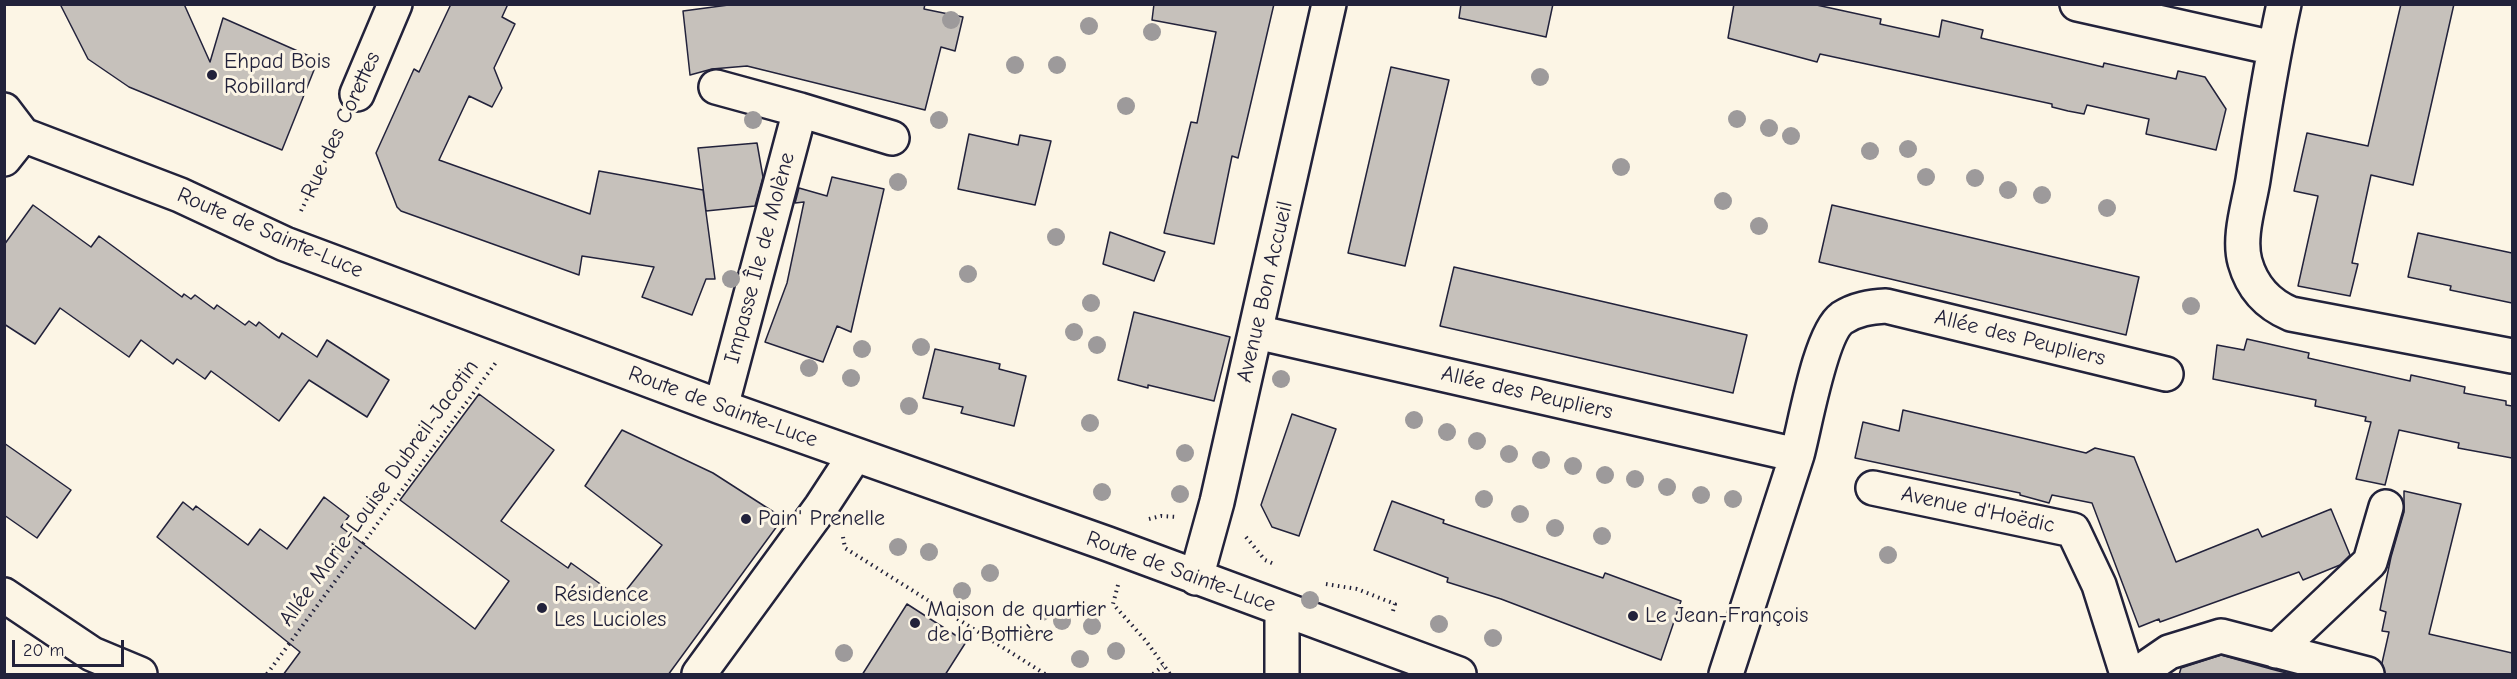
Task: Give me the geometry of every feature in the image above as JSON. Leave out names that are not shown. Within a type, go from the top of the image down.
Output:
[{"type":"street","name":"Rue des Corettes","points":[[357,94],[395,4]]},
{"type":"street","name":"Avenue Bon Accueil","points":[[1196,578],[1217,502],[1329,4]]},
{"type":"street","points":[[2077,4],[2274,48]]},
{"type":"street","points":[[2284,4],[2274,48],[2242,245],[2250,278],[2259,292],[2270,303],[2291,314],[2512,356]]},
{"type":"street","points":[[716,87],[892,138]]},
{"type":"street","name":"Impasse Île de Molène","points":[[720,407],[800,110]]},
{"type":"street","name":"Route de Sainte-Luce","points":[[10,135],[180,195],[285,244],[720,407],[1460,675]]},
{"type":"street","name":"Allée des Peupliers","points":[[1726,675],[1797,455],[1826,340],[1840,319],[1865,307],[1886,306],[2166,374]]},
{"type":"street","name":"Allée des Peupliers","points":[[1256,332],[1797,455]]},
{"type":"street","points":[[699,675],[821,507],[855,455]]},
{"type":"street","name":"Avenue d'Hoëdic","points":[[1873,488],[2073,530],[2099,585],[2127,675]]},
{"type":"street","points":[[2276,651],[2370,562],[2386,507]]},
{"type":"street","points":[[4,595],[54,631],[92,654],[140,675]]},
{"type":"street","points":[[1282,609],[1282,675]]},
{"type":"street","points":[[2137,675],[2169,652],[2222,636],[2367,675]]},
{"type":"path","name":"Rue des Corettes","points":[[285,244],[357,94]]},
{"type":"path","name":"Allée Marie-Louise Dubreil-Jacotin","points":[[267,675],[518,331]]},
{"type":"path","points":[[821,507],[841,525],[845,548],[1045,675]]},
{"type":"path","points":[[1153,675],[1163,666]]},
{"type":"building","name":"Ehpad Bois Robillard","points":[[60,4],[184,4],[210,62],[223,18],[318,60],[282,150],[129,87],[88,59]]},
{"type":"building","points":[[451,4],[508,4],[502,17],[515,24],[494,68],[502,88],[492,107],[469,96],[439,160],[590,214],[599,171],[703,190],[715,279],[706,279],[692,315],[642,297],[654,267],[582,256],[579,275],[401,211],[397,207],[376,153],[414,69],[419,72]]},
{"type":"building","points":[[736,4],[925,4],[924,9],[963,17],[955,51],[941,47],[925,110],[747,66],[712,69],[690,75],[683,11]]},
{"type":"building","points":[[1154,4],[1274,4],[1238,158],[1232,156],[1214,244],[1164,233],[1191,122],[1197,123],[1216,32],[1152,20]]},
{"type":"building","points":[[1461,4],[1553,4],[1546,37],[1459,18]]},
{"type":"building","points":[[1734,4],[1812,4],[1881,19],[1880,24],[1939,37],[1942,20],[1983,30],[1981,38],[2103,67],[2104,63],[2176,79],[2178,71],[2205,77],[2226,109],[2216,150],[2146,134],[2149,119],[2087,105],[2084,114],[2068,111],[2052,107],[2052,104],[1820,54],[1817,62],[1728,38]]},
{"type":"building","points":[[2401,4],[2454,4],[2413,185],[2371,175],[2352,263],[2358,264],[2350,296],[2298,286],[2318,196],[2294,191],[2307,133],[2368,146]]},
{"type":"building","points":[[1391,67],[1449,80],[1405,266],[1348,253]]},
{"type":"building","points":[[969,134],[1018,145],[1020,135],[1051,141],[1035,205],[958,189]]},
{"type":"building","points":[[757,143],[763,177],[755,206],[706,211],[698,148]]},
{"type":"building","points":[[832,177],[884,189],[851,332],[837,326],[823,362],[765,342],[787,283],[804,202],[795,203],[799,188],[827,196]]},
{"type":"building","points":[[33,205],[91,247],[99,236],[182,297],[184,294],[191,299],[195,295],[214,309],[217,305],[245,325],[249,321],[256,326],[259,322],[279,338],[282,333],[317,357],[327,340],[389,380],[367,417],[309,380],[279,421],[211,371],[205,379],[177,359],[173,364],[141,340],[129,357],[60,308],[35,344],[4,324],[4,245]]},
{"type":"building","points":[[1832,205],[2139,277],[2126,335],[1819,262]]},
{"type":"building","points":[[1110,232],[1165,252],[1154,281],[1103,264]]},
{"type":"building","points":[[2418,233],[2512,253],[2512,303],[2450,290],[2451,286],[2408,277]]},
{"type":"building","points":[[1454,267],[1747,335],[1733,393],[1440,326]]},
{"type":"building","points":[[1134,312],[1230,337],[1214,401],[1118,380]]},
{"type":"building","points":[[2247,339],[2309,353],[2308,358],[2410,381],[2411,375],[2465,387],[2464,393],[2506,401],[2506,405],[2512,406],[2512,458],[2458,448],[2459,443],[2399,430],[2385,485],[2356,479],[2371,422],[2365,421],[2366,417],[2315,406],[2316,400],[2213,379],[2217,345],[2244,350]]},
{"type":"building","points":[[935,349],[1000,364],[999,369],[1026,376],[1014,426],[961,413],[963,407],[923,398]]},
{"type":"building","points":[[479,394],[554,450],[501,521],[568,568],[571,563],[620,598],[662,545],[585,486],[622,430],[713,473],[783,518],[668,675],[283,675],[300,652],[157,537],[183,502],[193,510],[196,506],[248,545],[260,529],[287,549],[324,497],[349,516],[341,527],[475,629],[509,581],[400,500]]},
{"type":"building","points":[[1903,410],[2086,453],[2095,448],[2134,457],[2176,562],[2258,529],[2262,537],[2331,509],[2350,555],[2340,565],[2303,580],[2299,572],[2160,622],[2159,619],[2139,627],[2092,503],[2052,495],[2049,503],[2020,495],[2020,493],[1855,458],[1863,422],[1899,431]]},
{"type":"building","points":[[1292,414],[1336,429],[1299,536],[1272,527],[1261,505]]},
{"type":"building","points":[[4,443],[71,490],[37,538],[4,515]]},
{"type":"building","points":[[2404,491],[2461,504],[2429,634],[2512,653],[2512,675],[2385,675],[2382,663],[2389,632],[2382,631],[2386,612],[2380,610],[2391,557],[2404,512]]},
{"type":"building","points":[[1392,501],[1444,520],[1443,523],[1603,578],[1605,573],[1681,601],[1661,660],[1501,599],[1447,582],[1448,578],[1374,550]]},
{"type":"building","name":"Maison de quartier de la Bottière","points":[[907,604],[966,642],[945,675],[862,675]]},
{"type":"building","points":[[2221,655],[2294,675],[2179,675],[2181,668]]},
{"type":"place","name":"Ehpad Bois Robillard","points":[[212,75]]},
{"type":"place","name":"Pain' Prenelle","points":[[746,519]]},
{"type":"place","name":"Résidence Les Lucioles","points":[[542,608]]},
{"type":"place","name":"Le Jean-François","points":[[1633,616]]},
{"type":"place","name":"Maison de quartier de la Bottière","points":[[915,623]]}]
